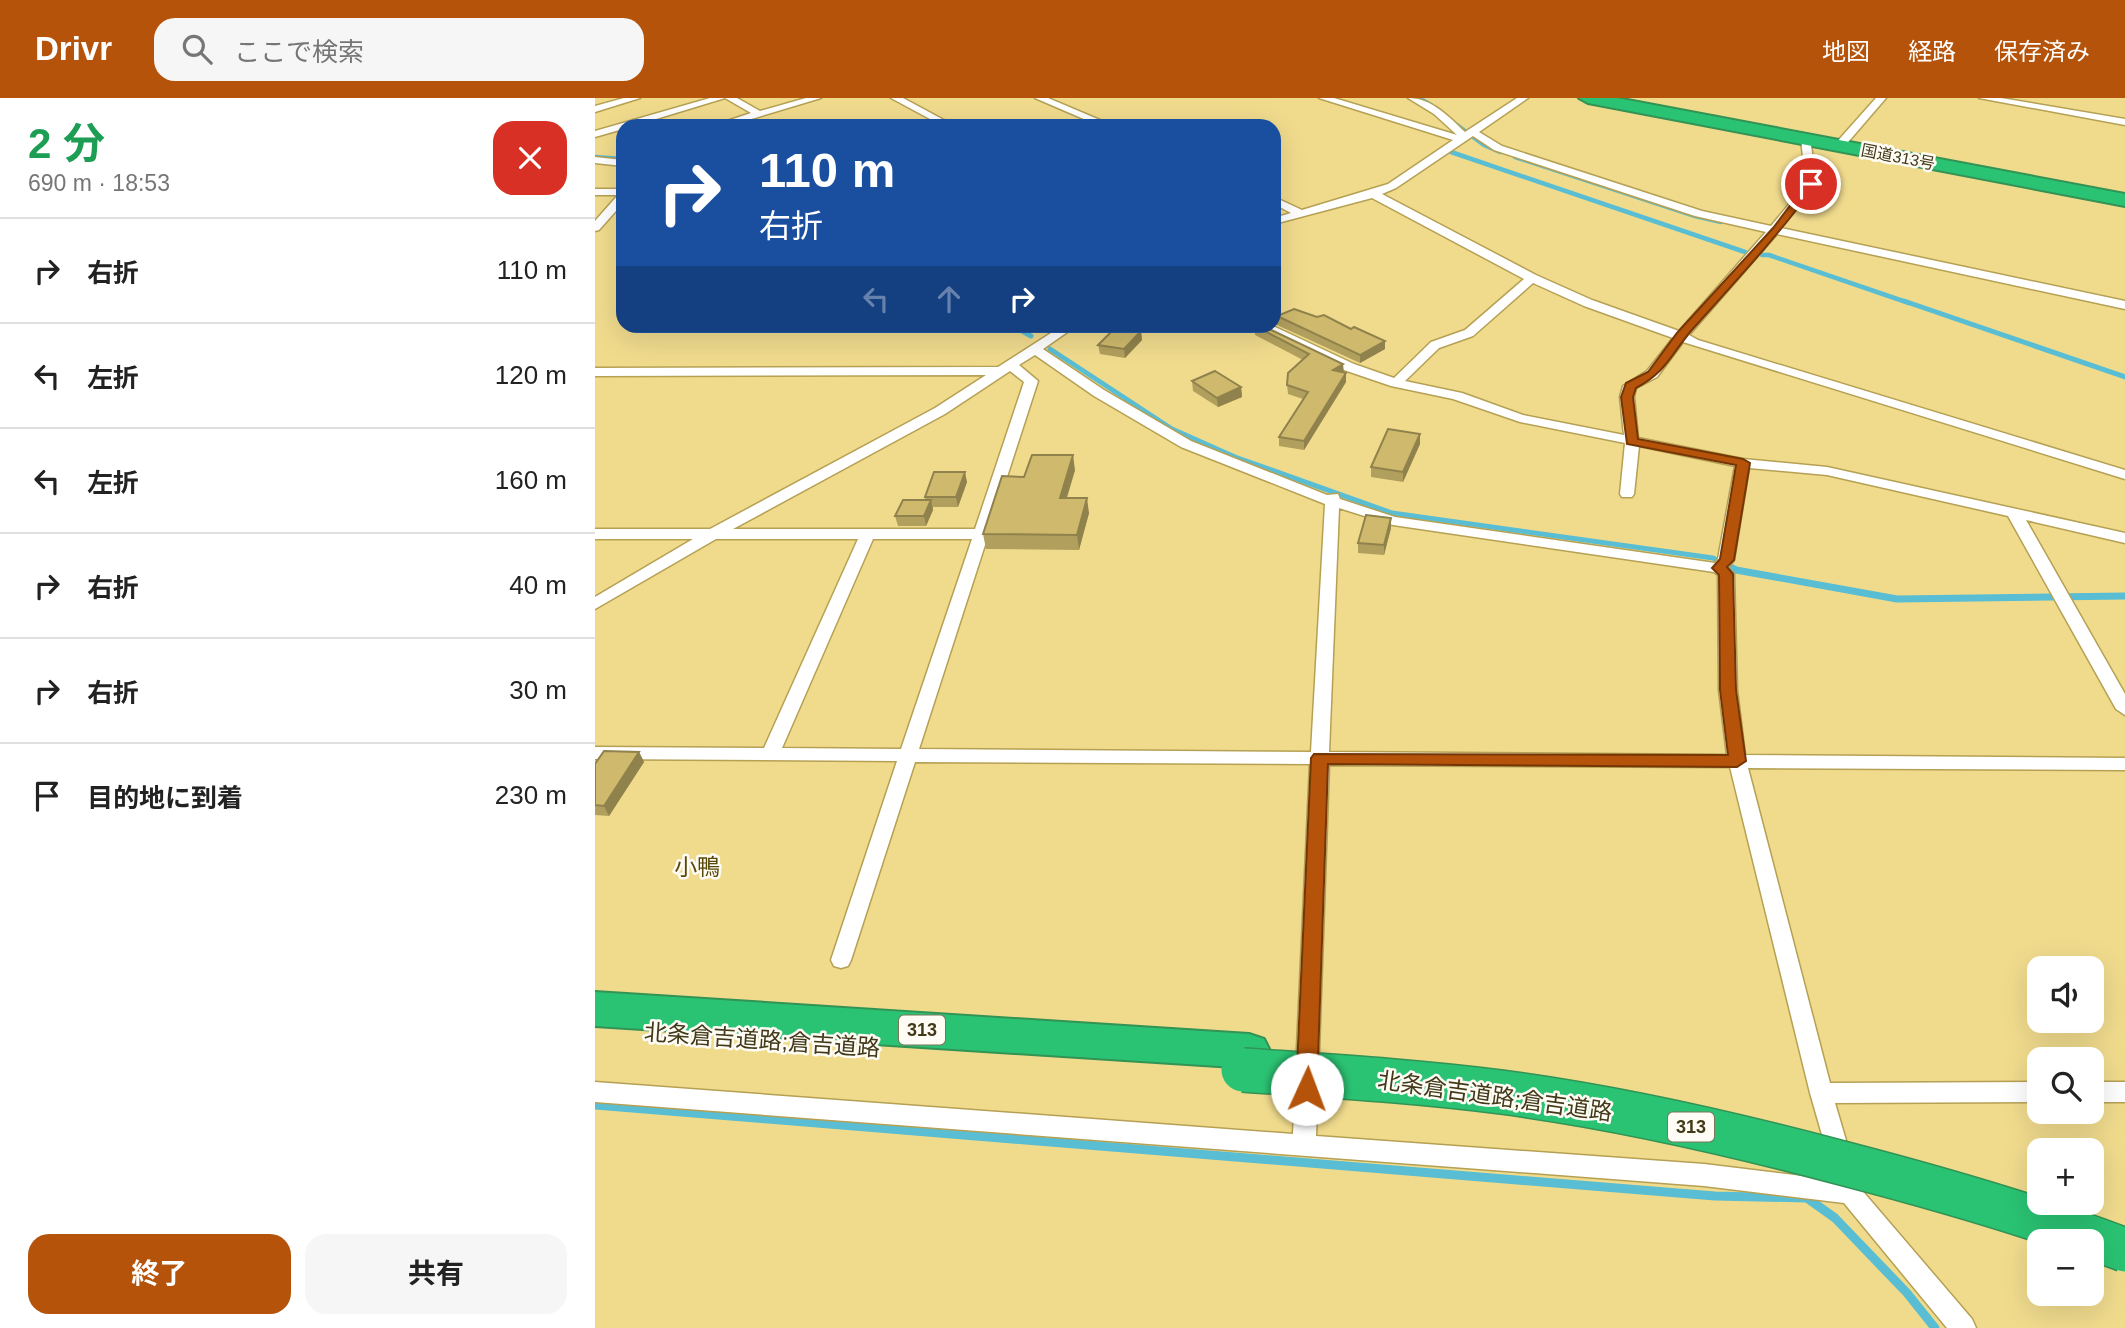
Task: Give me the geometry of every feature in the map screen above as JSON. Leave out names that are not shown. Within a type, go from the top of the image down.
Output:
[{"type":"highway","name":"国道313号","points":[[1588,98],[2125,200]]},
{"type":"highway","name":"北条倉吉道路;倉吉道路","points":[[595,1009],[1246,1061],[1537,1097],[1672,1122],[1832,1159],[2073,1230],[2125,1250]]},
{"type":"highway","name":"北条倉吉道路;倉吉道路","points":[[595,1029],[1468,1071],[1667,1102],[1927,1164],[2027,1195]]},
{"type":"highway","points":[[2086,1215],[2125,1229]]},
{"type":"street","points":[[595,134],[607,116],[635,98]]},
{"type":"street","points":[[607,116],[720,98]]},
{"type":"street","points":[[730,98],[759,114]]},
{"type":"street","points":[[742,119],[815,98]]},
{"type":"street","points":[[896,98],[936,119]]},
{"type":"street","points":[[1040,98],[1092,119]]},
{"type":"street","points":[[1324,98],[1467,136],[1699,214],[2125,305]]},
{"type":"street","points":[[1413,98],[1437,112],[1467,136]]},
{"type":"street","points":[[1281,219],[1373,194],[1392,186],[1523,98]]},
{"type":"street","points":[[1839,146],[1881,98]]},
{"type":"street","points":[[1984,98],[2125,122]]},
{"type":"street","points":[[1627,494],[1632,442],[1627,397],[1630,386],[1652,374],[1681,336],[1774,232],[1811,184],[1806,139]]},
{"type":"street","points":[[597,161],[616,155]]},
{"type":"street","points":[[597,161],[616,162]]},
{"type":"street","points":[[595,192],[616,194]]},
{"type":"street","points":[[1373,194],[1532,278],[1588,303],[1694,343],[2125,475]]},
{"type":"street","points":[[595,228],[616,202]]},
{"type":"street","points":[[1281,204],[1301,214]]},
{"type":"street","points":[[1397,383],[1435,345],[1469,333],[1532,278]]},
{"type":"street","points":[[595,604],[667,559],[940,411],[1058,333]]},
{"type":"street","points":[[1279,333],[1349,367],[1397,383],[1457,396],[1520,418],[1743,463],[1827,471],[2125,538]]},
{"type":"street","points":[[1033,348],[1098,393],[1186,443],[1230,463],[1393,521],[1723,564]]},
{"type":"street","points":[[595,372],[1003,367],[1031,381],[979,534],[911,754],[841,960]]},
{"type":"street","points":[[1743,463],[1723,564],[1726,574],[1728,690],[1737,761],[1821,1093],[1850,1193],[1963,1328]]},
{"type":"street","points":[[1304,1144],[1332,499]]},
{"type":"street","points":[[2014,513],[2125,709]]},
{"type":"street","points":[[595,534],[979,534]]},
{"type":"street","points":[[771,753],[867,535]]},
{"type":"street","points":[[595,752],[2125,764]]},
{"type":"street","points":[[595,1092],[1705,1175],[1850,1193]]},
{"type":"street","points":[[1821,1093],[2027,1092]]},
{"type":"street","points":[[2104,1092],[2125,1092]]},
{"type":"building","points":[[1294,309],[1317,317],[1324,315],[1351,329],[1354,327],[1385,341],[1360,355],[1281,318],[1281,314]]},
{"type":"building","points":[[1110,333],[1139,333],[1124,349],[1098,345]]},
{"type":"building","points":[[1268,333],[1278,333],[1343,364],[1333,370],[1346,373],[1304,441],[1279,437],[1308,392],[1287,385],[1288,373],[1309,354]]},
{"type":"building","points":[[1215,371],[1241,387],[1217,398],[1192,381]]},
{"type":"building","points":[[1388,429],[1420,434],[1403,472],[1371,467]]},
{"type":"building","points":[[1032,455],[1073,455],[1060,498],[1087,498],[1077,535],[983,534],[1002,476],[1024,477]]},
{"type":"building","points":[[934,472],[965,472],[956,497],[925,497]]},
{"type":"building","points":[[903,500],[931,500],[924,516],[895,516]]},
{"type":"building","points":[[1366,515],[1391,518],[1384,545],[1358,543]]},
{"type":"building","points":[[604,751],[639,752],[604,806],[595,805],[595,764]]},
{"type":"waterway","points":[[1419,98],[1431,105]]},
{"type":"waterway","points":[[1457,125],[1484,145],[1500,152]]},
{"type":"waterway","points":[[1451,152],[1745,252]]},
{"type":"waterway","points":[[595,157],[616,158]]},
{"type":"waterway","points":[[1515,157],[1695,216],[1721,222]]},
{"type":"waterway","points":[[1762,255],[1769,255],[1909,303]]},
{"type":"waterway","points":[[1904,301],[2125,377]]},
{"type":"waterway","points":[[1026,333],[1031,336]]},
{"type":"waterway","points":[[1050,349],[1172,429],[1235,457],[1392,513],[1713,558],[1725,564]]},
{"type":"waterway","points":[[1722,563],[1736,570],[1897,599],[2125,596]]},
{"type":"waterway","points":[[595,1105],[1715,1196],[1807,1198],[1835,1218],[1907,1293],[1935,1328]]},
{"type":"district","name":"小鴨","points":[[697,867]]},
{"type":"route","points":[[1307,1089],[1320,758],[1737,761],[1728,690],[1726,574],[1719,568],[1727,560],[1743,463],[1632,442],[1627,397],[1630,386],[1652,374],[1681,336],[1777,230],[1811,184]]}]
